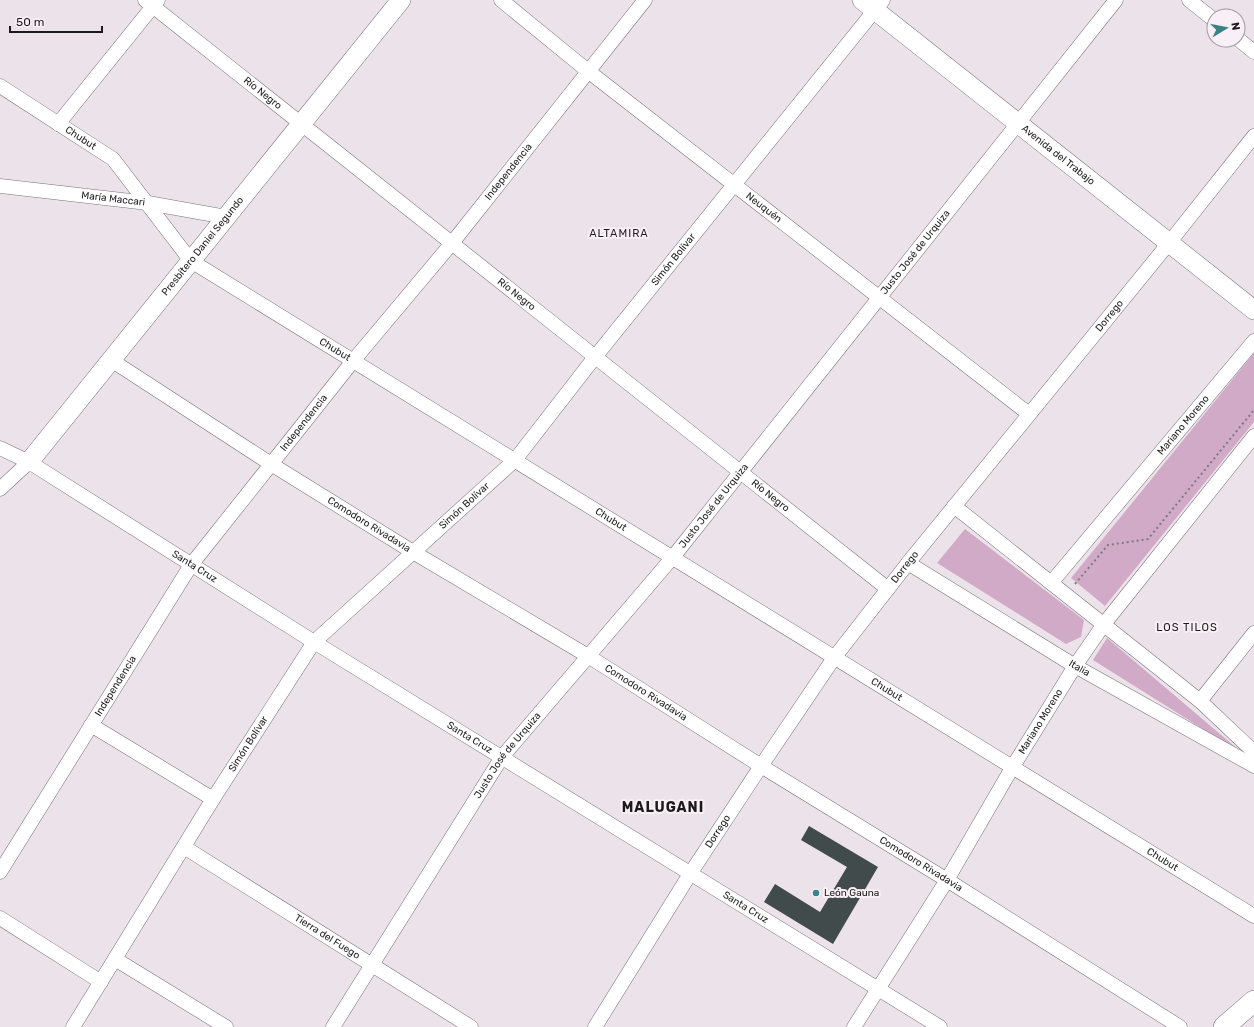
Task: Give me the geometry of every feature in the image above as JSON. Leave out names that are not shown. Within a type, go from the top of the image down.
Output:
[{"type":"main road","name":"Presbítero Daniel Segundo","points":[[29,462],[401,0]]},
{"type":"main road","name":"Avenida del Trabajo","points":[[873,3],[1018,124],[1254,310]]},
{"type":"main road","points":[[1224,1027],[1254,1001]]},
{"type":"street","name":"Neuquén","points":[[501,0],[588,71],[1028,414]]},
{"type":"street","name":"Independencia","points":[[0,872],[191,565],[353,361],[452,243],[645,0]]},
{"type":"street","name":"Justo José de Urquiza","points":[[333,1027],[502,757],[673,557],[1116,0]]},
{"type":"street","points":[[1189,0],[1206,14]]},
{"type":"street","name":"Río Negro","points":[[152,2],[301,123],[888,589]]},
{"type":"street","points":[[58,124],[152,2]]},
{"type":"street","name":"Simón Bolívar","points":[[73,1027],[213,799],[314,642],[515,460],[595,357],[734,184],[873,3]]},
{"type":"street","points":[[1246,46],[1254,52]]},
{"type":"street","name":"Chubut","points":[[0,86],[113,159],[191,261],[1254,916]]},
{"type":"street","name":"Dorrego","points":[[595,1027],[690,874],[834,658],[908,563],[1169,243],[1254,136]]},
{"type":"street","name":"María Maccari","points":[[0,186],[148,203],[226,217]]},
{"type":"street","name":"Mariano Moreno","points":[[1051,583],[1254,341]]},
{"type":"street","name":"Comodoro Rivadavia","points":[[111,360],[271,464],[413,552],[588,656],[761,766],[947,880],[1180,1027]]},
{"type":"street","name":"Mariano Moreno","points":[[854,1027],[947,880],[1012,768],[1075,666],[1104,624],[1254,436]]},
{"type":"street","name":"Santa Cruz","points":[[0,448],[29,462],[314,642],[940,1027]]},
{"type":"street","name":"Presbítero Daniel Segundo","points":[[0,490],[29,462]]},
{"type":"street","points":[[954,506],[1200,701],[1254,752]]},
{"type":"street","name":"Italia","points":[[908,563],[1075,666],[1254,766]]},
{"type":"street","points":[[1200,701],[1254,633]]},
{"type":"street","points":[[91,725],[213,799]]},
{"type":"street","name":"Tierra del Fuego","points":[[184,847],[471,1027]]},
{"type":"street","points":[[0,918],[101,982]]},
{"type":"street","points":[[115,959],[226,1027]]},
{"type":"path","points":[[1066,594],[1108,545],[1148,538],[1254,410]]},
{"type":"shaded area","points":[[1254,353],[1254,422],[1105,606],[1071,578]]},
{"type":"shaded area","points":[[965,529],[1084,620],[1081,637],[1066,644],[937,563]]},
{"type":"shaded area","points":[[1107,638],[1246,756],[1093,660]]},
{"type":"building","name":"León Gauna","points":[[809,826],[878,867],[833,944],[764,902],[775,884],[820,912],[847,867],[801,840]]},
{"type":"place","name":"León Gauna","points":[[816,893]]},
{"type":"district","name":"ALTAMIRA","points":[[619,233]]},
{"type":"district","name":"LOS TILOS","points":[[1187,627]]},
{"type":"district","name":"MALUGANI","points":[[663,807]]}]
